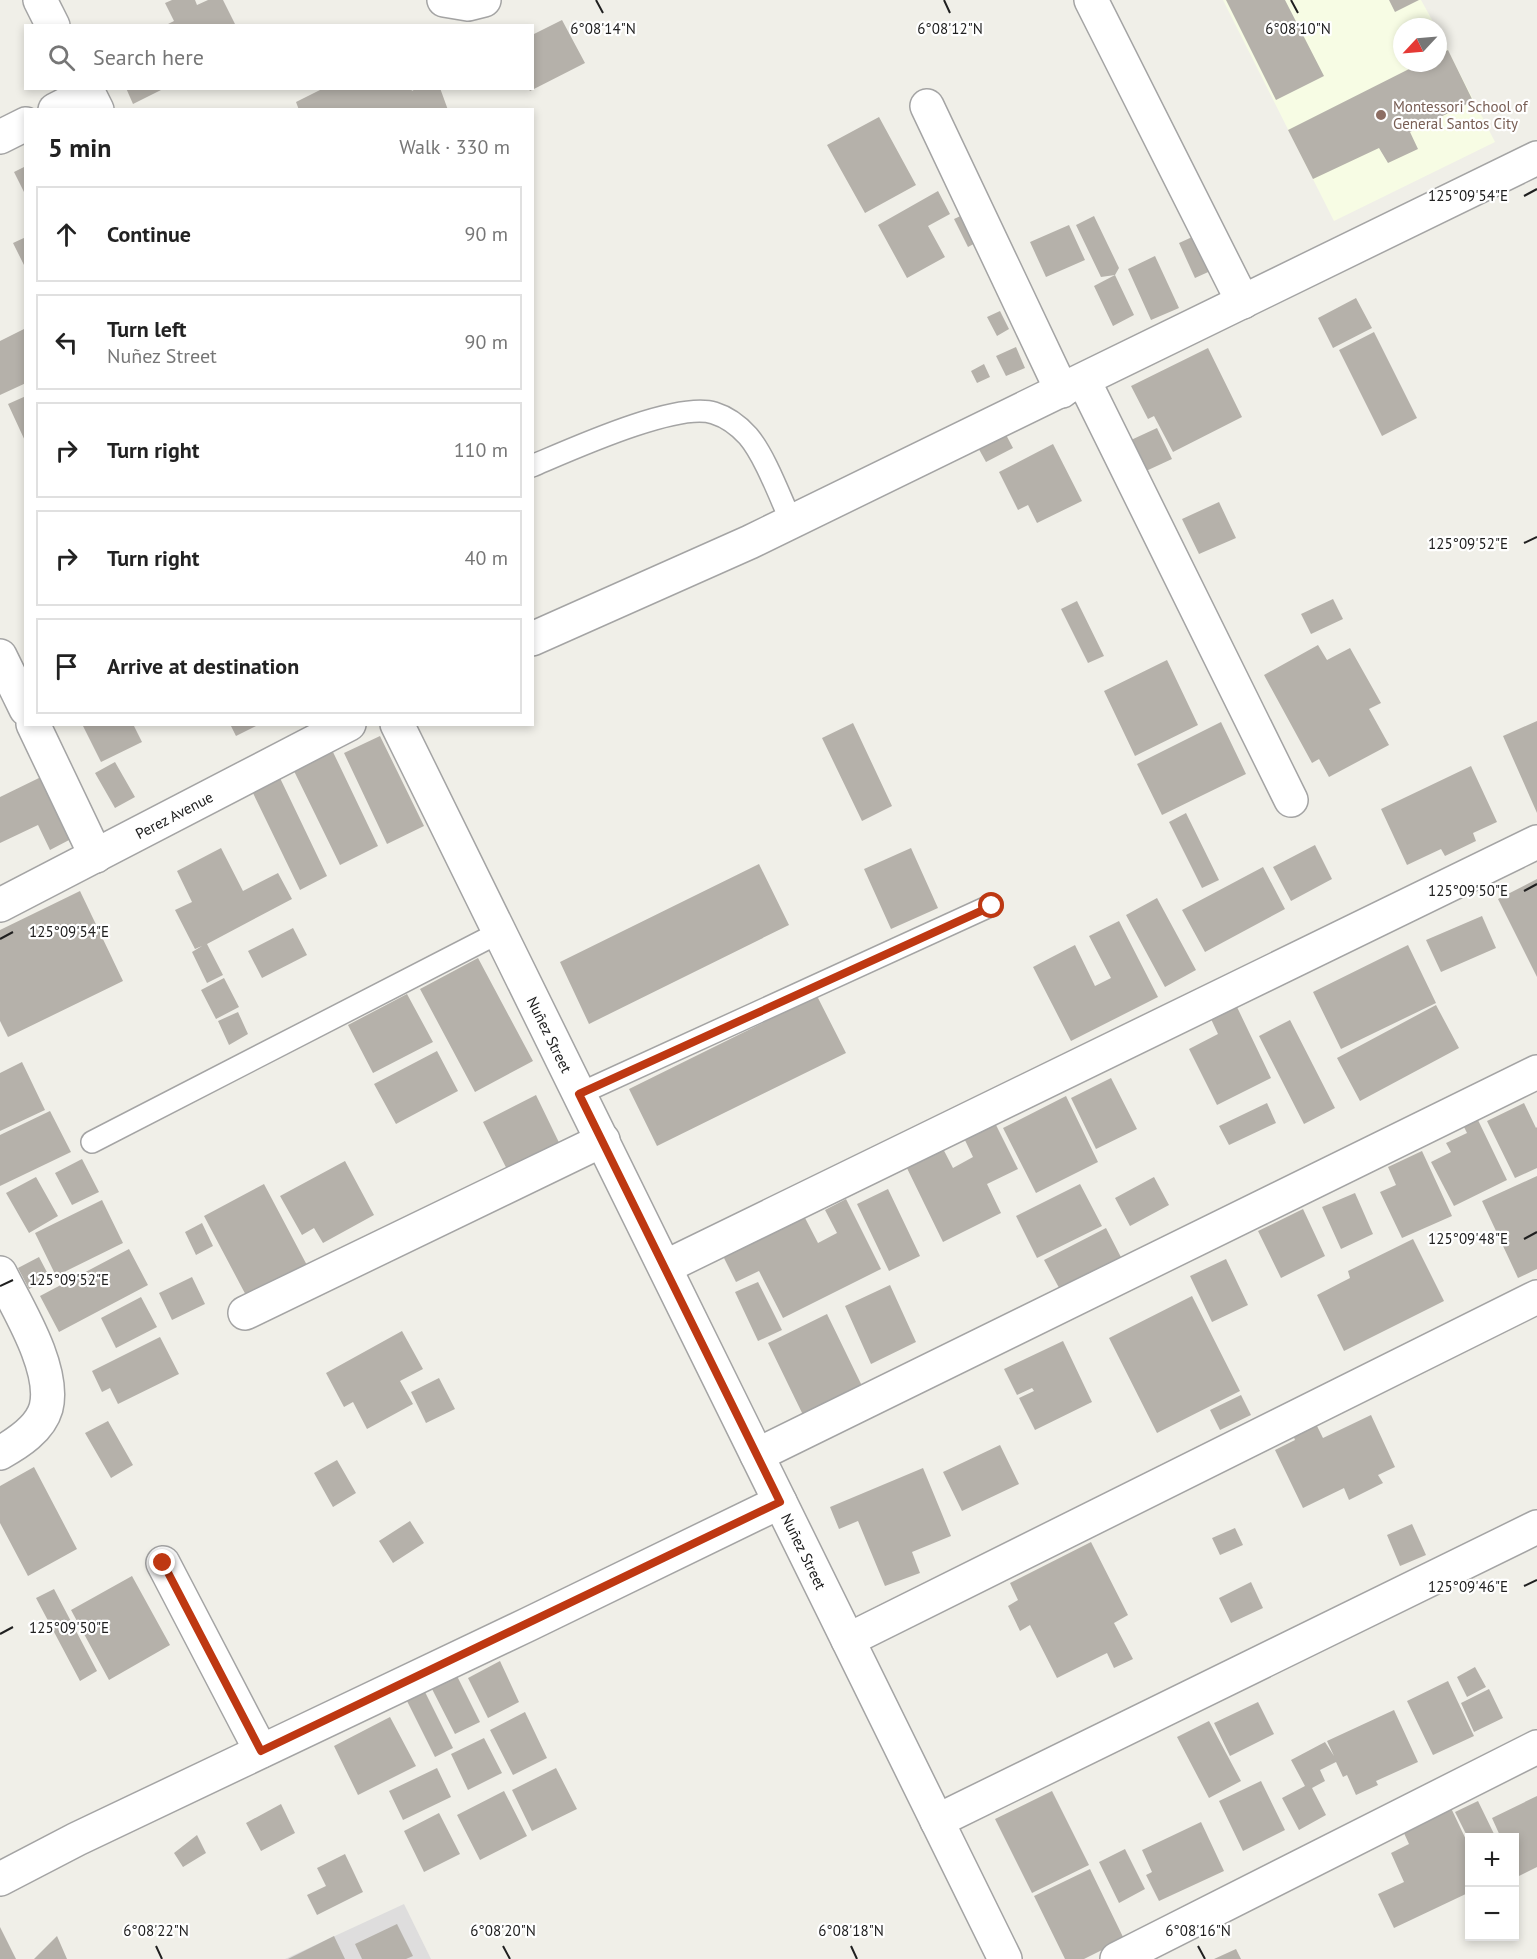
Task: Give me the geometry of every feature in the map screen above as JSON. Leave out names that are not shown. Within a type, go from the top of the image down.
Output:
[{"type":"street","points":[[40,0],[52,24]]},
{"type":"street","points":[[444,0],[468,3],[484,0]]},
{"type":"street","points":[[1091,0],[1243,302]]},
{"type":"street","points":[[60,108],[90,97]]},
{"type":"street","points":[[927,106],[1291,800]]},
{"type":"street","points":[[0,136],[24,125]]},
{"type":"street","points":[[534,638],[792,521],[1537,158]]},
{"type":"street","points":[[0,656],[24,705]]},
{"type":"street","points":[[34,726],[96,856]]},
{"type":"street","name":"Perez Avenue","points":[[0,905],[345,726]]},
{"type":"street","name":"Nuñez Street","points":[[398,726],[1005,1959]]},
{"type":"street","points":[[665,1267],[1537,842]]},
{"type":"street","points":[[758,1455],[1537,1072]]},
{"type":"street","points":[[245,1313],[603,1140]]},
{"type":"street","points":[[0,1273],[40,1354],[46,1380],[46,1408],[36,1428],[0,1453]]},
{"type":"street","points":[[848,1640],[1537,1297]]},
{"type":"street","points":[[0,1879],[77,1839],[780,1502]]},
{"type":"street","points":[[938,1821],[1537,1527]]},
{"type":"street","points":[[163,1563],[261,1751]]},
{"type":"street","points":[[1117,1959],[1537,1747]]},
{"type":"lane","points":[[534,465],[642,423],[690,410],[714,413],[736,424],[749,437],[792,521]]},
{"type":"lane","points":[[579,1094],[992,906]]},
{"type":"lane","points":[[92,1142],[500,932]]},
{"type":"shaded area","name":"Montessori School of General Santos City","points":[[1223,0],[1421,0],[1431,18],[1393,18],[1393,72],[1447,72],[1447,49],[1495,142],[1334,221]]},
{"type":"shaded area","points":[[404,1904],[431,1959],[285,1959]]},
{"type":"building","points":[[172,0],[195,0],[197,5],[208,0],[223,0],[235,24],[168,24],[174,21],[165,3]]},
{"type":"building","points":[[1226,0],[1285,0],[1324,76],[1276,100]]},
{"type":"building","points":[[1389,0],[1419,0],[1395,12]]},
{"type":"building","points":[[562,20],[585,63],[534,89],[534,34]]},
{"type":"building","points":[[1447,50],[1473,101],[1410,132],[1418,149],[1388,163],[1379,148],[1313,179],[1288,130],[1403,72],[1447,72]]},
{"type":"building","points":[[127,90],[161,90],[133,104]]},
{"type":"building","points":[[320,90],[441,90],[447,108],[298,108],[296,102]]},
{"type":"building","points":[[879,117],[916,185],[865,213],[827,145]]},
{"type":"building","points":[[24,167],[24,192],[14,172]]},
{"type":"building","points":[[938,191],[950,214],[928,226],[945,257],[907,278],[878,225]]},
{"type":"building","points":[[967,213],[981,240],[968,247],[954,219]]},
{"type":"building","points":[[1094,216],[1119,268],[1115,275],[1101,277],[1076,225]]},
{"type":"building","points":[[1069,225],[1085,260],[1046,277],[1030,242]]},
{"type":"building","points":[[1201,233],[1217,268],[1195,278],[1179,243]]},
{"type":"building","points":[[24,238],[24,265],[13,243]]},
{"type":"building","points":[[1155,256],[1179,308],[1151,320],[1128,269]]},
{"type":"building","points":[[1115,275],[1134,315],[1113,326],[1094,286]]},
{"type":"building","points":[[1356,298],[1372,328],[1333,348],[1318,318]]},
{"type":"building","points":[[1000,311],[1009,329],[997,336],[987,317]]},
{"type":"building","points":[[24,329],[24,384],[0,395],[0,341]]},
{"type":"building","points":[[1374,332],[1417,418],[1382,436],[1339,350]]},
{"type":"building","points":[[1016,347],[1025,368],[1006,376],[996,356]]},
{"type":"building","points":[[1208,348],[1242,417],[1173,452],[1154,416],[1148,419],[1131,386]]},
{"type":"building","points":[[984,364],[990,377],[977,383],[971,371]]},
{"type":"building","points":[[24,397],[24,439],[8,404]]},
{"type":"building","points":[[1157,428],[1172,459],[1146,471],[1131,440]]},
{"type":"building","points":[[1004,431],[1013,448],[986,462],[976,444]]},
{"type":"building","points":[[1053,444],[1082,501],[1037,523],[1028,505],[1018,510],[999,472]]},
{"type":"building","points":[[1219,502],[1236,538],[1199,554],[1182,519]]},
{"type":"building","points":[[1333,599],[1343,619],[1311,634],[1301,614]]},
{"type":"building","points":[[1077,601],[1104,656],[1088,663],[1061,609]]},
{"type":"building","points":[[1318,645],[1327,660],[1350,648],[1381,703],[1369,709],[1389,745],[1329,777],[1319,759],[1312,763],[1264,675]]},
{"type":"building","points":[[1167,660],[1198,725],[1135,756],[1104,691]]},
{"type":"building","points":[[1537,721],[1537,813],[1503,736]]},
{"type":"building","points":[[1221,722],[1246,774],[1162,815],[1137,764]]},
{"type":"building","points":[[853,723],[892,806],[862,821],[822,738]]},
{"type":"building","points":[[83,726],[134,726],[142,742],[101,762]]},
{"type":"building","points":[[231,726],[256,726],[236,736]]},
{"type":"building","points":[[380,736],[424,826],[387,844],[344,753]]},
{"type":"building","points":[[333,752],[378,846],[340,865],[294,771]]},
{"type":"building","points":[[115,762],[135,797],[115,808],[95,773]]},
{"type":"building","points":[[1471,766],[1497,822],[1473,833],[1476,841],[1445,856],[1441,849],[1407,865],[1381,809]]},
{"type":"building","points":[[41,777],[71,839],[50,850],[38,825],[0,843],[0,797]]},
{"type":"building","points":[[280,778],[327,876],[300,890],[252,791]]},
{"type":"building","points":[[1186,813],[1219,880],[1202,888],[1169,822]]},
{"type":"building","points":[[1315,845],[1332,879],[1291,901],[1273,867]]},
{"type":"building","points":[[221,848],[243,891],[278,873],[292,899],[207,944],[223,975],[207,983],[192,952],[202,946],[195,949],[175,910],[192,902],[177,871]]},
{"type":"building","points":[[911,848],[938,908],[891,929],[864,869]]},
{"type":"building","points":[[759,864],[789,925],[589,1024],[560,962]]},
{"type":"building","points":[[1263,867],[1285,909],[1205,952],[1182,910]]},
{"type":"building","points":[[1537,879],[1537,977],[1498,899]]},
{"type":"building","points":[[80,891],[123,981],[8,1037],[0,1021],[0,930]]},
{"type":"building","points":[[1157,898],[1196,970],[1165,987],[1126,915]]},
{"type":"building","points":[[1482,916],[1496,948],[1441,972],[1426,940]]},
{"type":"building","points":[[1119,921],[1158,997],[1071,1041],[1033,967],[1075,945],[1095,986],[1111,978],[1089,936]]},
{"type":"building","points":[[293,928],[307,955],[262,978],[248,951]]},
{"type":"building","points":[[1408,945],[1436,1003],[1341,1049],[1313,992]]},
{"type":"building","points":[[478,958],[533,1061],[475,1092],[420,989]]},
{"type":"building","points":[[224,978],[239,1007],[216,1019],[201,990]]},
{"type":"building","points":[[407,994],[433,1042],[373,1073],[348,1025]]},
{"type":"building","points":[[817,996],[846,1053],[657,1146],[629,1089]]},
{"type":"building","points":[[1436,1005],[1459,1048],[1360,1101],[1337,1058]]},
{"type":"building","points":[[1237,1007],[1271,1078],[1217,1105],[1189,1049],[1218,1034],[1211,1019]]},
{"type":"building","points":[[238,1012],[248,1034],[229,1045],[218,1021]]},
{"type":"building","points":[[1290,1020],[1335,1108],[1304,1124],[1259,1036]]},
{"type":"building","points":[[437,1051],[458,1091],[396,1124],[374,1084]]},
{"type":"building","points":[[22,1062],[45,1110],[0,1131],[0,1073]]},
{"type":"building","points":[[1111,1078],[1137,1129],[1096,1149],[1071,1098]]},
{"type":"building","points":[[536,1095],[566,1157],[514,1183],[483,1122]]},
{"type":"building","points":[[1066,1096],[1098,1162],[1036,1193],[1003,1128]]},
{"type":"building","points":[[1267,1103],[1276,1123],[1229,1145],[1219,1126]]},
{"type":"building","points":[[1524,1103],[1537,1127],[1537,1168],[1515,1178],[1487,1121]]},
{"type":"building","points":[[50,1111],[71,1152],[0,1186],[0,1135]]},
{"type":"building","points":[[1477,1118],[1507,1180],[1454,1206],[1431,1162],[1451,1152],[1446,1143],[1467,1133],[1463,1125]]},
{"type":"building","points":[[994,1121],[1018,1169],[987,1184],[1001,1213],[943,1242],[903,1160],[939,1141],[953,1168],[973,1157],[963,1136]]},
{"type":"building","points":[[1422,1151],[1452,1216],[1402,1238],[1380,1192],[1396,1185],[1388,1167]]},
{"type":"building","points":[[82,1159],[99,1192],[72,1205],[55,1173]]},
{"type":"building","points":[[345,1161],[374,1215],[323,1243],[314,1228],[302,1235],[280,1196]]},
{"type":"building","points":[[1537,1176],[1537,1269],[1518,1278],[1482,1201]]},
{"type":"building","points":[[36,1177],[58,1216],[29,1233],[6,1193]]},
{"type":"building","points":[[1154,1177],[1169,1205],[1130,1226],[1115,1198]]},
{"type":"building","points":[[264,1184],[309,1269],[249,1301],[204,1216]]},
{"type":"building","points":[[1080,1184],[1102,1226],[1037,1258],[1016,1216]]},
{"type":"building","points":[[888,1189],[920,1256],[889,1271],[857,1204]]},
{"type":"building","points":[[1355,1193],[1373,1234],[1341,1249],[1322,1207]]},
{"type":"building","points":[[846,1199],[881,1269],[783,1318],[759,1271],[736,1282],[723,1256],[804,1216],[818,1243],[837,1233],[825,1210]]},
{"type":"building","points":[[102,1200],[123,1243],[56,1276],[35,1233]]},
{"type":"building","points":[[1303,1209],[1325,1256],[1281,1278],[1258,1231]]},
{"type":"building","points":[[202,1223],[213,1246],[196,1255],[185,1232]]},
{"type":"building","points":[[1106,1228],[1125,1265],[1064,1297],[1044,1260]]},
{"type":"building","points":[[1413,1239],[1444,1301],[1344,1351],[1317,1295],[1350,1278],[1348,1271]]},
{"type":"building","points":[[129,1249],[148,1285],[59,1332],[40,1296]]},
{"type":"building","points":[[39,1257],[50,1278],[29,1289],[18,1268]]},
{"type":"building","points":[[1226,1259],[1248,1305],[1212,1322],[1190,1276]]},
{"type":"building","points":[[192,1277],[205,1304],[172,1320],[159,1293]]},
{"type":"building","points":[[758,1282],[782,1330],[758,1341],[735,1292]]},
{"type":"building","points":[[890,1285],[916,1342],[871,1364],[845,1306]]},
{"type":"building","points":[[1192,1296],[1240,1391],[1157,1433],[1109,1338]]},
{"type":"building","points":[[141,1297],[157,1327],[116,1348],[101,1318]]},
{"type":"building","points":[[827,1314],[864,1390],[805,1419],[768,1343]]},
{"type":"building","points":[[402,1331],[423,1369],[400,1381],[413,1404],[367,1429],[353,1402],[344,1407],[326,1373]]},
{"type":"building","points":[[160,1337],[179,1374],[118,1404],[110,1388],[102,1392],[92,1371]]},
{"type":"building","points":[[1063,1341],[1092,1402],[1035,1430],[1019,1398],[1034,1391],[1032,1388],[1017,1395],[1004,1369]]},
{"type":"building","points":[[439,1378],[455,1409],[426,1423],[411,1392]]},
{"type":"building","points":[[1241,1395],[1251,1415],[1220,1430],[1210,1410]]},
{"type":"building","points":[[1371,1415],[1395,1467],[1378,1475],[1383,1483],[1349,1500],[1344,1488],[1303,1508],[1275,1450],[1295,1440],[1293,1435],[1316,1424],[1323,1438]]},
{"type":"building","points":[[108,1421],[133,1465],[111,1478],[85,1433]]},
{"type":"building","points":[[1000,1445],[1019,1484],[962,1511],[943,1472]]},
{"type":"building","points":[[337,1460],[356,1493],[333,1507],[314,1473]]},
{"type":"building","points":[[34,1467],[77,1549],[28,1576],[0,1523],[0,1486]]},
{"type":"building","points":[[923,1468],[951,1536],[912,1552],[920,1573],[885,1586],[858,1521],[839,1529],[830,1507]]},
{"type":"building","points":[[410,1521],[424,1543],[393,1563],[379,1541]]},
{"type":"building","points":[[1412,1524],[1426,1555],[1400,1566],[1387,1535]]},
{"type":"building","points":[[1235,1528],[1243,1545],[1220,1555],[1212,1538]]},
{"type":"building","points":[[1091,1542],[1128,1615],[1114,1623],[1133,1659],[1114,1668],[1107,1653],[1057,1678],[1030,1625],[1020,1631],[1008,1606],[1018,1600],[1010,1583]]},
{"type":"building","points":[[132,1576],[170,1645],[109,1680],[71,1610]]},
{"type":"building","points":[[1251,1582],[1263,1608],[1231,1623],[1219,1598]]},
{"type":"building","points":[[54,1589],[97,1671],[80,1681],[36,1598]]},
{"type":"building","points":[[500,1661],[519,1702],[488,1718],[468,1678]]},
{"type":"building","points":[[1475,1667],[1486,1687],[1467,1697],[1457,1677]]},
{"type":"building","points":[[457,1676],[480,1722],[455,1734],[432,1689]]},
{"type":"building","points":[[1448,1681],[1474,1736],[1433,1755],[1407,1701]]},
{"type":"building","points":[[1489,1689],[1503,1718],[1474,1732],[1461,1703]]},
{"type":"building","points":[[424,1690],[453,1748],[435,1757],[406,1699]]},
{"type":"building","points":[[1258,1702],[1274,1734],[1230,1756],[1214,1723]]},
{"type":"building","points":[[1394,1710],[1418,1762],[1376,1781],[1378,1785],[1356,1795],[1347,1775],[1343,1777],[1336,1762],[1320,1770],[1325,1781],[1312,1788],[1326,1815],[1299,1830],[1282,1798],[1305,1786],[1291,1760],[1325,1742],[1334,1756],[1327,1741]]},
{"type":"building","points":[[525,1712],[547,1758],[513,1775],[490,1730]]},
{"type":"building","points":[[390,1717],[416,1766],[358,1795],[334,1746]]},
{"type":"building","points":[[1209,1721],[1241,1781],[1209,1798],[1177,1737]]},
{"type":"building","points":[[484,1738],[502,1773],[468,1790],[451,1754]]},
{"type":"building","points":[[437,1768],[451,1797],[403,1820],[389,1791]]},
{"type":"building","points":[[556,1768],[577,1809],[532,1831],[512,1790]]},
{"type":"building","points":[[1261,1781],[1285,1830],[1243,1851],[1219,1801]]},
{"type":"building","points":[[504,1791],[527,1836],[480,1860],[457,1815]]},
{"type":"building","points":[[1052,1791],[1089,1865],[1032,1893],[995,1819]]},
{"type":"building","points":[[1537,1796],[1537,1867],[1519,1876],[1519,1833],[1499,1833],[1492,1818]]},
{"type":"building","points":[[1478,1801],[1494,1833],[1466,1833],[1455,1812]]},
{"type":"building","points":[[281,1804],[295,1833],[261,1851],[246,1823]]},
{"type":"building","points":[[1451,1808],[1465,1837],[1465,1894],[1394,1928],[1378,1894],[1404,1882],[1391,1853],[1409,1844],[1403,1831]]},
{"type":"building","points":[[439,1813],[460,1854],[424,1872],[404,1831]]},
{"type":"building","points":[[1201,1822],[1224,1871],[1159,1901],[1146,1875],[1152,1872],[1142,1850]]},
{"type":"building","points":[[197,1835],[206,1853],[183,1867],[174,1853]]},
{"type":"building","points":[[1125,1849],[1145,1889],[1119,1903],[1099,1862]]},
{"type":"building","points":[[345,1854],[363,1892],[317,1915],[307,1895],[326,1886],[317,1868]]},
{"type":"building","points":[[1090,1869],[1124,1939],[1084,1959],[1065,1959],[1034,1896]]},
{"type":"building","points":[[397,1924],[413,1956],[406,1959],[362,1959],[355,1944]]},
{"type":"building","points":[[0,1927],[16,1959],[0,1959]]},
{"type":"building","points":[[57,1936],[67,1959],[34,1959]]},
{"type":"building","points":[[334,1936],[345,1959],[288,1959]]},
{"type":"building","points":[[1236,1949],[1241,1959],[1214,1959]]},
{"type":"place","name":"Montessori School of General Santos City","points":[[1381,115]]},
{"type":"route","points":[[163,1563],[261,1751],[780,1502],[579,1094],[992,906]]}]
